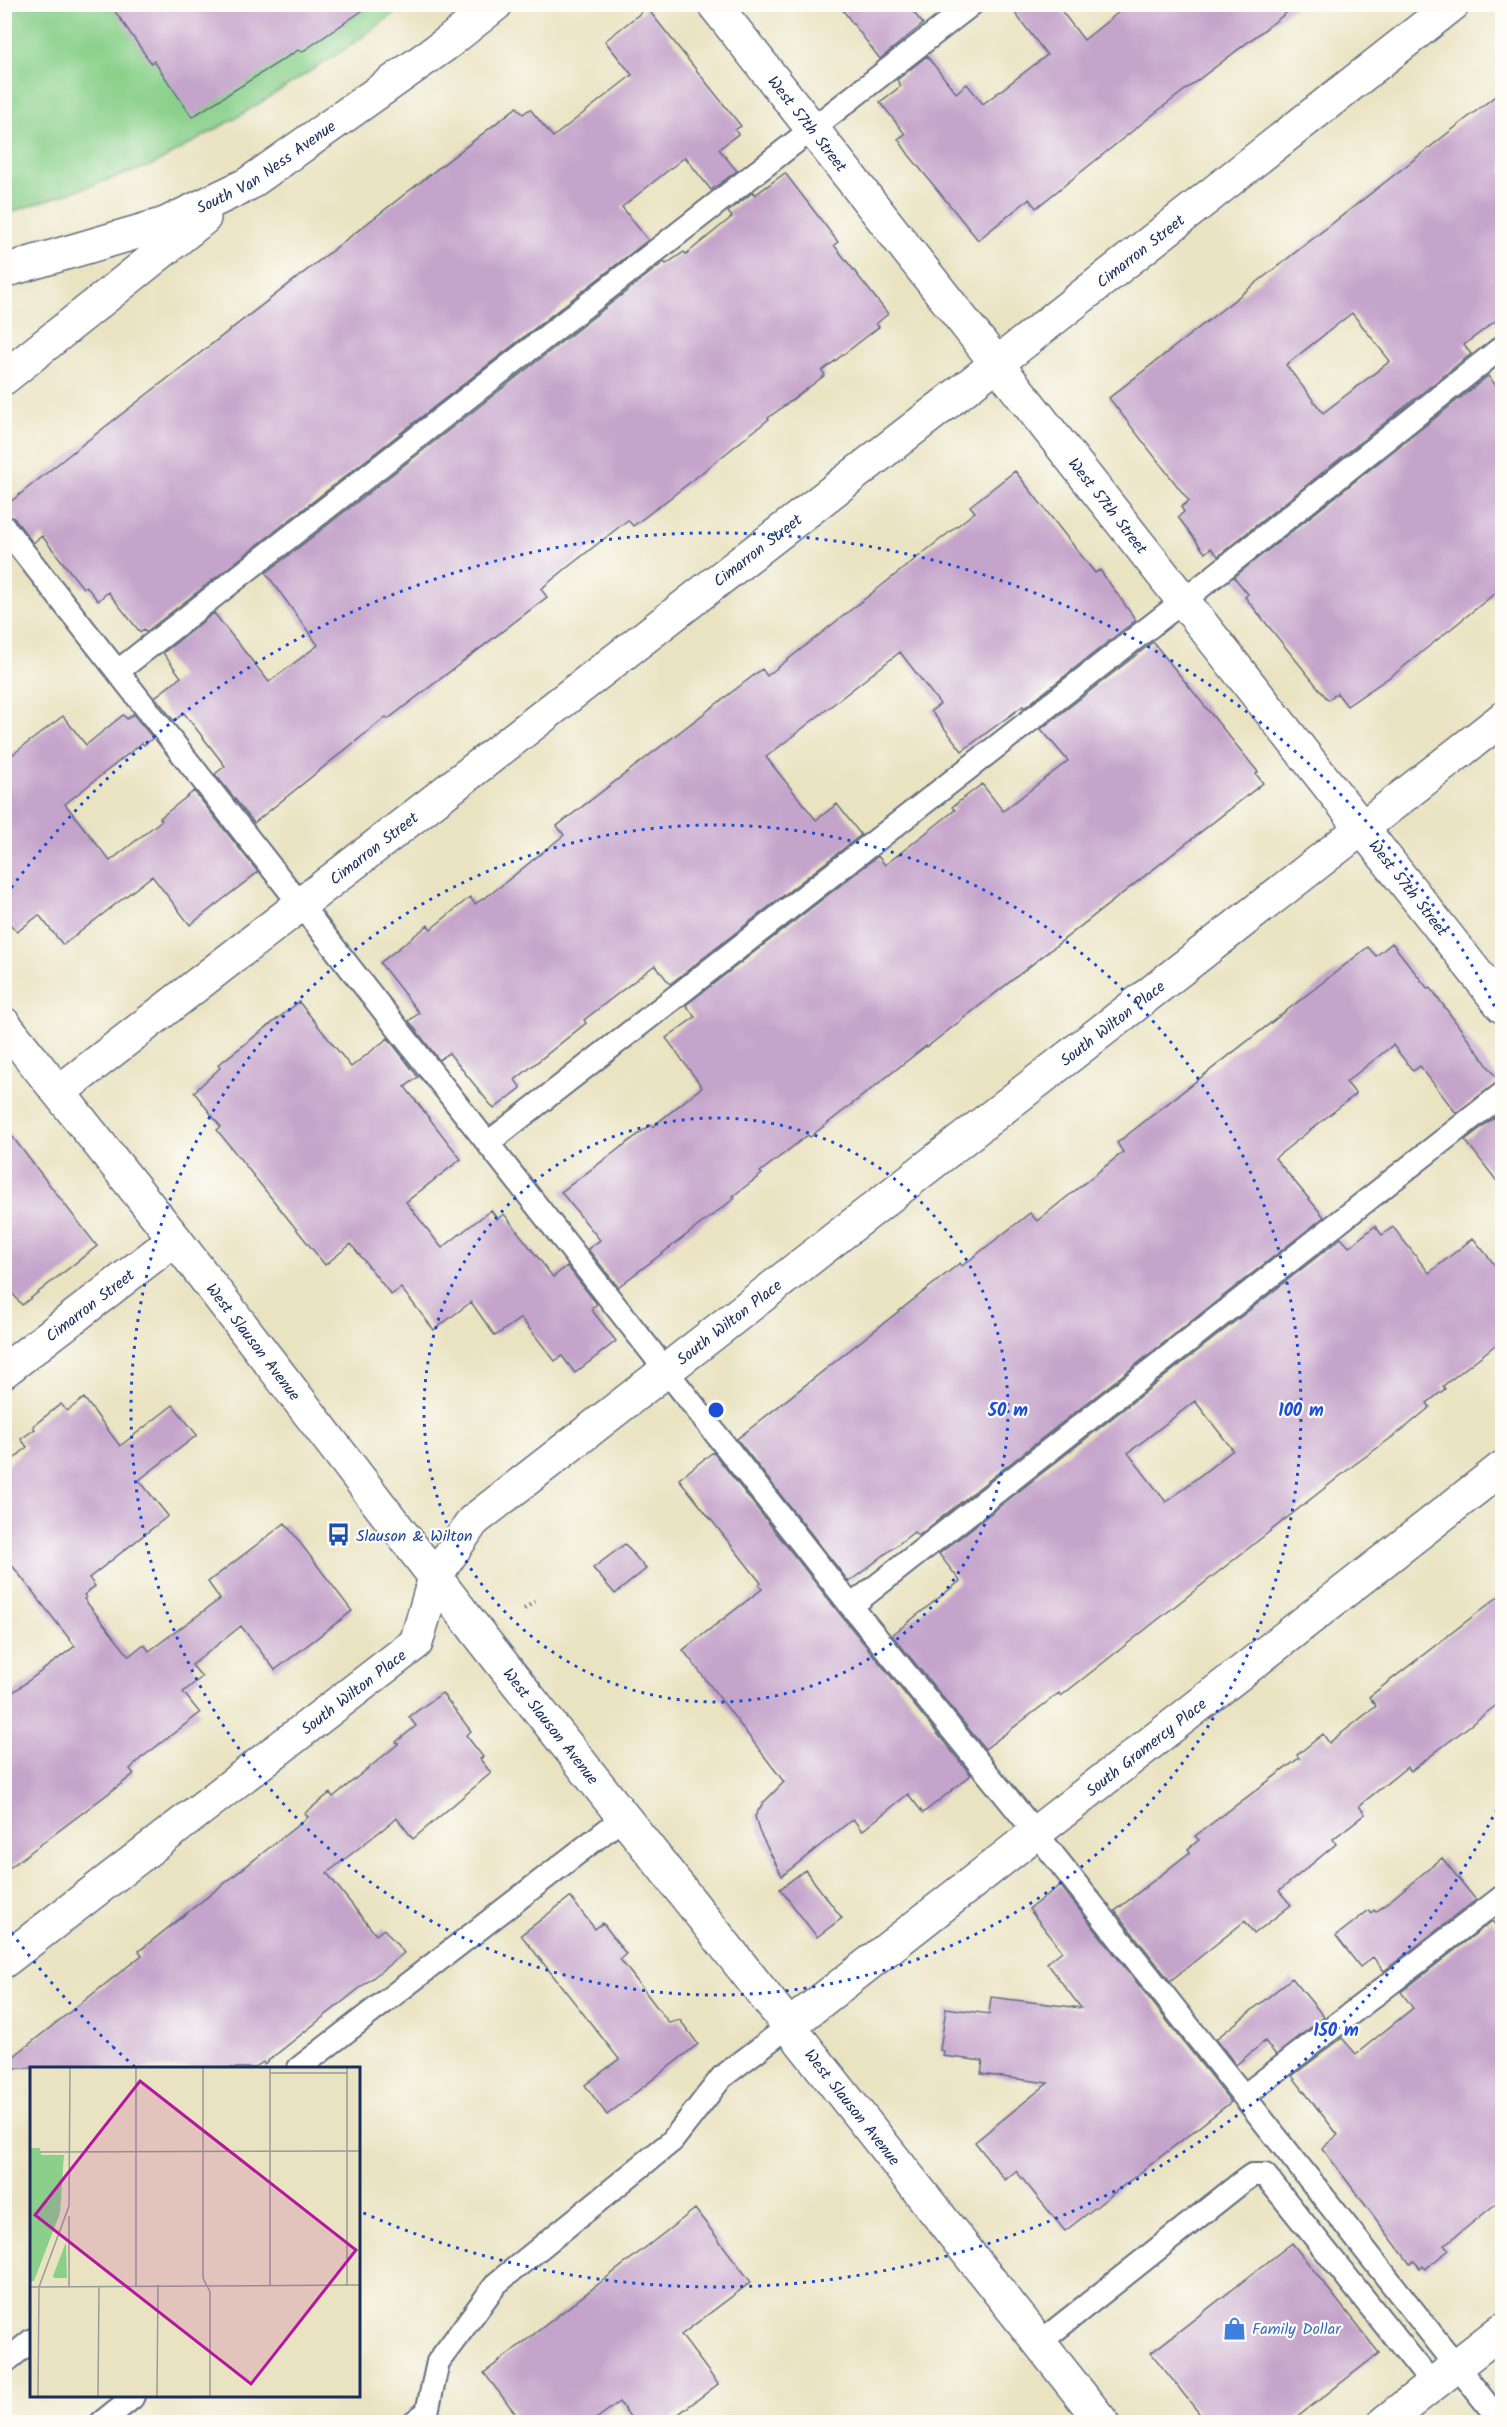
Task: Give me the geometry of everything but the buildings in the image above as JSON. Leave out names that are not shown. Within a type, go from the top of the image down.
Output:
[{"type":"street","name":"South Van Ness Avenue","points":[[4,272],[165,224],[248,184],[446,44],[496,4]]},
{"type":"street","name":"West 57th Street","points":[[714,4],[1503,1006]]},
{"type":"street","name":"Cimarron Street","points":[[59,1092],[997,363],[1453,4]]},
{"type":"street","points":[[4,378],[248,184]]},
{"type":"street","name":"South Wilton Place","points":[[4,1961],[416,1642],[435,1577],[473,1521],[1503,719]]},
{"type":"street","name":"West Slauson Avenue","points":[[4,1024],[175,1239],[435,1577],[1102,2422]]},
{"type":"street","name":"Cimarron Street","points":[[4,1371],[175,1239]]},
{"type":"street","name":"South Gramercy Place","points":[[789,2026],[1503,1468]]},
{"type":"street","points":[[1385,2422],[1503,2330]]},
{"type":"lane","points":[[117,671],[972,4]]},
{"type":"lane","points":[[488,1143],[1184,601],[1503,347]]},
{"type":"lane","points":[[4,527],[851,1606],[1036,1833],[1244,2096],[1445,2376]]},
{"type":"lane","points":[[851,1606],[1503,1094]]},
{"type":"lane","points":[[300,2067],[624,1817]]},
{"type":"lane","points":[[1244,2096],[1503,1897]]},
{"type":"lane","points":[[414,2422],[427,2412],[438,2361],[497,2283],[672,2141],[722,2077],[789,2026]]},
{"type":"lane","points":[[1039,2343],[1242,2182],[1252,2175],[1265,2175],[1445,2376],[1500,2422]]},
{"type":"lane","points":[[4,2363],[30,2342]]},
{"type":"lane","points":[[102,2422],[132,2397]]},
{"type":"path","points":[[524,1609],[537,1600]]},
{"type":"green space","points":[[4,5],[406,5],[344,50],[239,116],[153,165],[5,214]]},
{"type":"place","name":"Slauson & Wilton","points":[[338,1535]]},
{"type":"place","name":"Family Dollar","points":[[1234,2328]]}]
